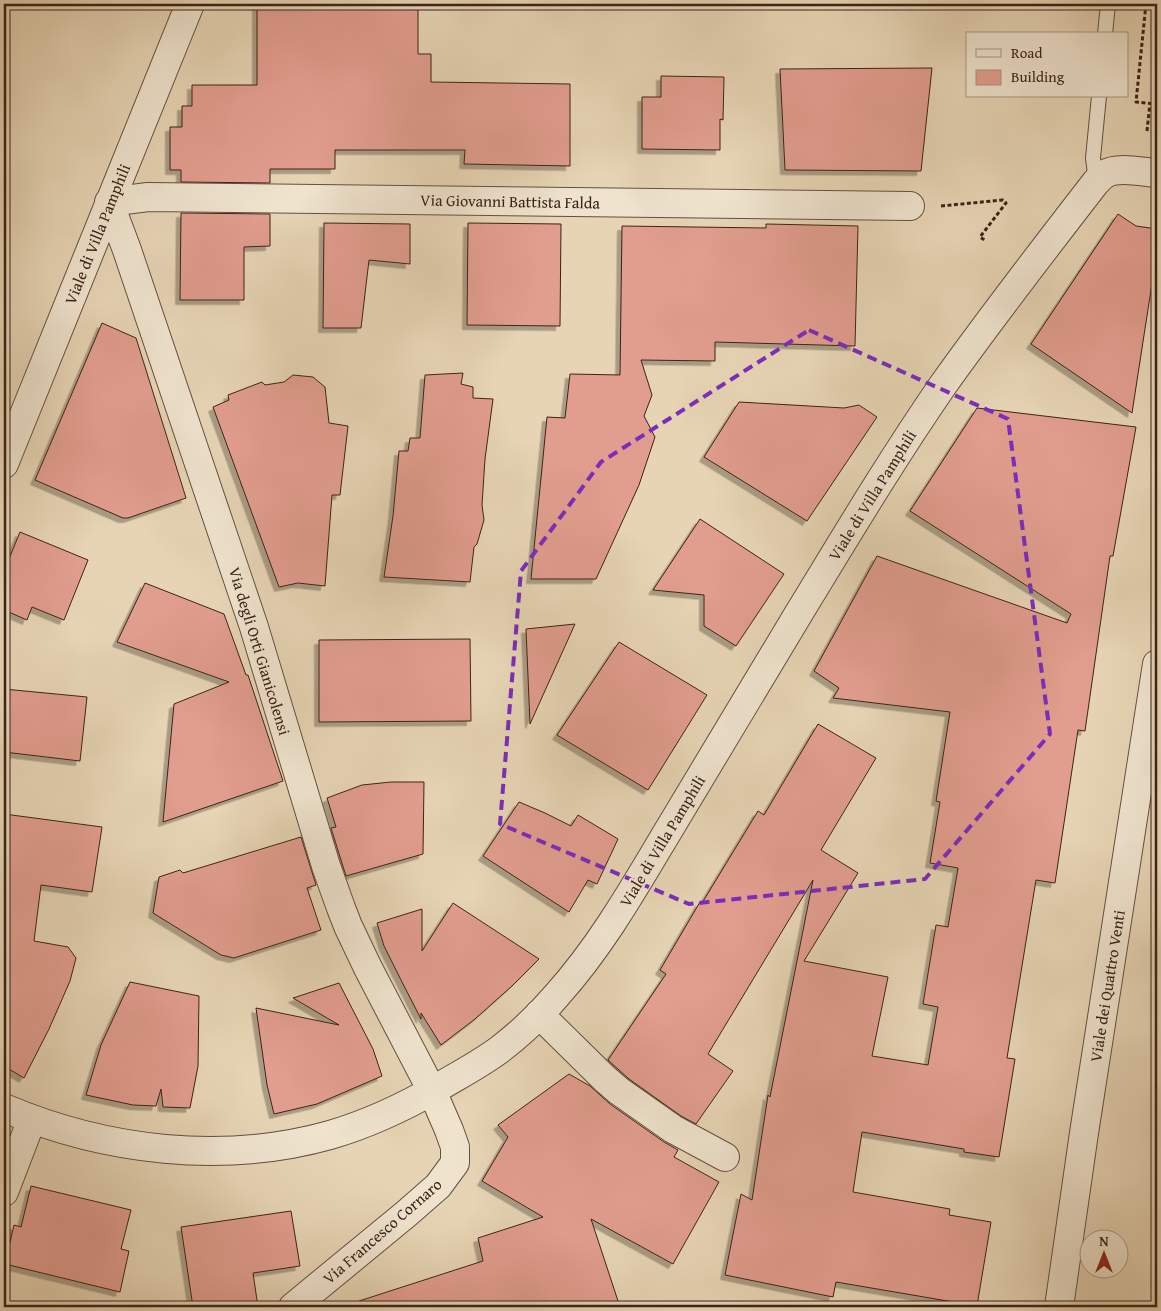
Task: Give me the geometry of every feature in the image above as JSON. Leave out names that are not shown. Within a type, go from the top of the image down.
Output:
[{"type":"street","name":"Viale di Villa Pamphili","points":[[4,464],[190,4]]},
{"type":"street","points":[[1096,182],[1112,171],[1128,170],[1157,174]]},
{"type":"street","name":"Viale di Villa Pamphili","points":[[4,1108],[32,1119],[107,1141],[199,1151],[253,1150],[329,1136],[397,1110],[468,1071],[498,1051],[516,1036],[561,990],[593,950],[636,884],[797,616],[907,438],[942,386],[1018,282],[1096,182]]},
{"type":"street","name":"Via Giovanni Battista Falda","points":[[109,202],[148,197],[910,206]]},
{"type":"street","name":"Via degli Orti Gianicolensi","points":[[109,202],[128,250],[254,627],[326,866],[341,908],[368,968],[432,1091]]},
{"type":"street","name":"Viale dei Quattro Venti","points":[[1059,1307],[1084,1133],[1157,664]]},
{"type":"street","points":[[539,1014],[618,1091],[673,1129],[725,1157]]},
{"type":"street","name":"Via Francesco Cornaro","points":[[293,1307],[438,1186],[455,1163],[453,1141],[432,1091]]},
{"type":"street","points":[[4,1192],[32,1119]]},
{"type":"lane","points":[[1105,32],[1108,4]]},
{"type":"lane","points":[[1096,182],[1093,158],[1099,98]]},
{"type":"path","points":[[1146,4],[1136,102],[1157,104]]},
{"type":"path","points":[[1146,131],[1150,103]]},
{"type":"path","points":[[943,206],[1002,200],[1006,203],[980,237],[986,241]]},
{"type":"highlighted area","points":[[809,330],[1008,419],[1050,734],[925,879],[689,904],[500,824],[521,571],[601,462]]},
{"type":"building","points":[[257,4],[418,4],[418,54],[431,54],[431,82],[570,84],[570,166],[464,164],[465,150],[335,150],[335,169],[270,169],[270,183],[181,182],[181,170],[170,170],[170,127],[182,127],[182,106],[192,106],[192,85],[257,85]]},
{"type":"building","points":[[932,68],[921,171],[785,170],[780,69]]},
{"type":"building","points":[[661,76],[724,77],[723,120],[720,119],[720,150],[642,149],[642,97],[661,97]]},
{"type":"building","points":[[181,213],[270,214],[270,246],[244,247],[244,300],[180,300]]},
{"type":"building","points":[[1118,214],[1136,226],[1157,229],[1157,251],[1132,413],[1031,344]]},
{"type":"building","points":[[324,223],[410,224],[410,264],[369,260],[361,328],[323,328]]},
{"type":"building","points":[[468,223],[561,224],[560,326],[467,325]]},
{"type":"building","points":[[766,224],[858,226],[855,346],[715,342],[715,361],[641,360],[652,395],[644,416],[655,437],[639,485],[596,579],[531,579],[547,417],[565,418],[570,374],[620,375],[622,226],[766,228]]},
{"type":"building","points":[[102,323],[136,338],[186,498],[128,518],[123,518],[35,480]]},
{"type":"building","points":[[463,373],[461,384],[473,387],[473,398],[493,399],[485,459],[482,505],[484,520],[477,544],[474,547],[470,582],[384,577],[393,516],[399,451],[408,451],[410,438],[420,438],[425,375]]},
{"type":"building","points":[[293,375],[313,377],[325,387],[329,423],[348,426],[340,495],[332,495],[325,586],[298,583],[279,587],[213,407],[229,400],[228,395],[262,382],[265,385],[284,382]]},
{"type":"building","points":[[739,402],[844,408],[859,405],[877,417],[807,521],[704,457]]},
{"type":"building","points":[[977,408],[1136,427],[1113,556],[1110,556],[1085,731],[1078,730],[1055,883],[1036,880],[1007,1058],[1015,1059],[999,1157],[964,1152],[964,1149],[862,1132],[853,1192],[950,1209],[949,1215],[991,1222],[977,1306],[836,1282],[833,1297],[725,1275],[741,1194],[752,1200],[768,1095],[770,1097],[813,880],[708,1054],[733,1071],[696,1124],[681,1116],[629,1079],[608,1060],[666,974],[660,970],[700,902],[702,903],[758,811],[764,815],[818,724],[876,758],[821,850],[858,873],[804,961],[888,977],[872,1056],[928,1065],[938,1007],[923,1004],[936,925],[948,927],[958,868],[930,863],[940,802],[936,801],[950,712],[833,698],[839,688],[814,671],[877,556],[1067,623],[1071,614],[910,511]]},
{"type":"building","points":[[700,519],[784,574],[736,646],[704,626],[704,595],[653,590]]},
{"type":"building","points":[[20,532],[88,560],[64,620],[32,607],[27,620],[4,610],[4,571]]},
{"type":"building","points":[[145,583],[224,614],[246,675],[248,675],[283,781],[163,822],[174,704],[229,682],[117,642]]},
{"type":"building","points":[[575,624],[530,724],[526,629]]},
{"type":"building","points":[[470,639],[471,721],[319,722],[319,640]]},
{"type":"building","points":[[619,642],[707,695],[648,790],[557,735]]},
{"type":"building","points":[[4,689],[87,697],[80,761],[4,752]]},
{"type":"building","points":[[391,782],[424,782],[423,854],[346,876],[331,828],[336,827],[327,798],[362,785]]},
{"type":"building","points":[[519,802],[571,826],[578,815],[618,839],[597,884],[588,880],[569,912],[483,856]]},
{"type":"building","points":[[4,814],[102,827],[92,892],[41,885],[34,941],[68,947],[76,958],[70,981],[49,1029],[24,1078],[4,1066]]},
{"type":"building","points":[[301,837],[316,885],[307,888],[321,930],[234,958],[221,955],[153,913],[159,877],[180,870],[183,873]]},
{"type":"building","points":[[453,903],[539,959],[475,1019],[441,1045],[421,1013],[421,1019],[384,946],[377,923],[422,909],[422,951]]},
{"type":"building","points":[[130,982],[199,996],[198,1066],[190,1108],[163,1107],[161,1089],[156,1106],[133,1105],[86,1095],[101,1045]]},
{"type":"building","points":[[339,983],[373,1049],[382,1076],[317,1104],[274,1114],[267,1085],[256,1008],[339,1025],[293,998]]},
{"type":"building","points":[[569,1074],[590,1086],[610,1104],[678,1150],[674,1157],[719,1182],[673,1264],[591,1219],[620,1307],[360,1307],[359,1301],[483,1261],[478,1238],[543,1217],[482,1181],[508,1137],[498,1125]]},
{"type":"building","points":[[31,1186],[131,1210],[121,1249],[129,1251],[120,1292],[5,1264],[14,1225],[21,1227]]},
{"type":"building","points":[[291,1211],[300,1266],[253,1273],[258,1307],[193,1307],[181,1227]]}]
